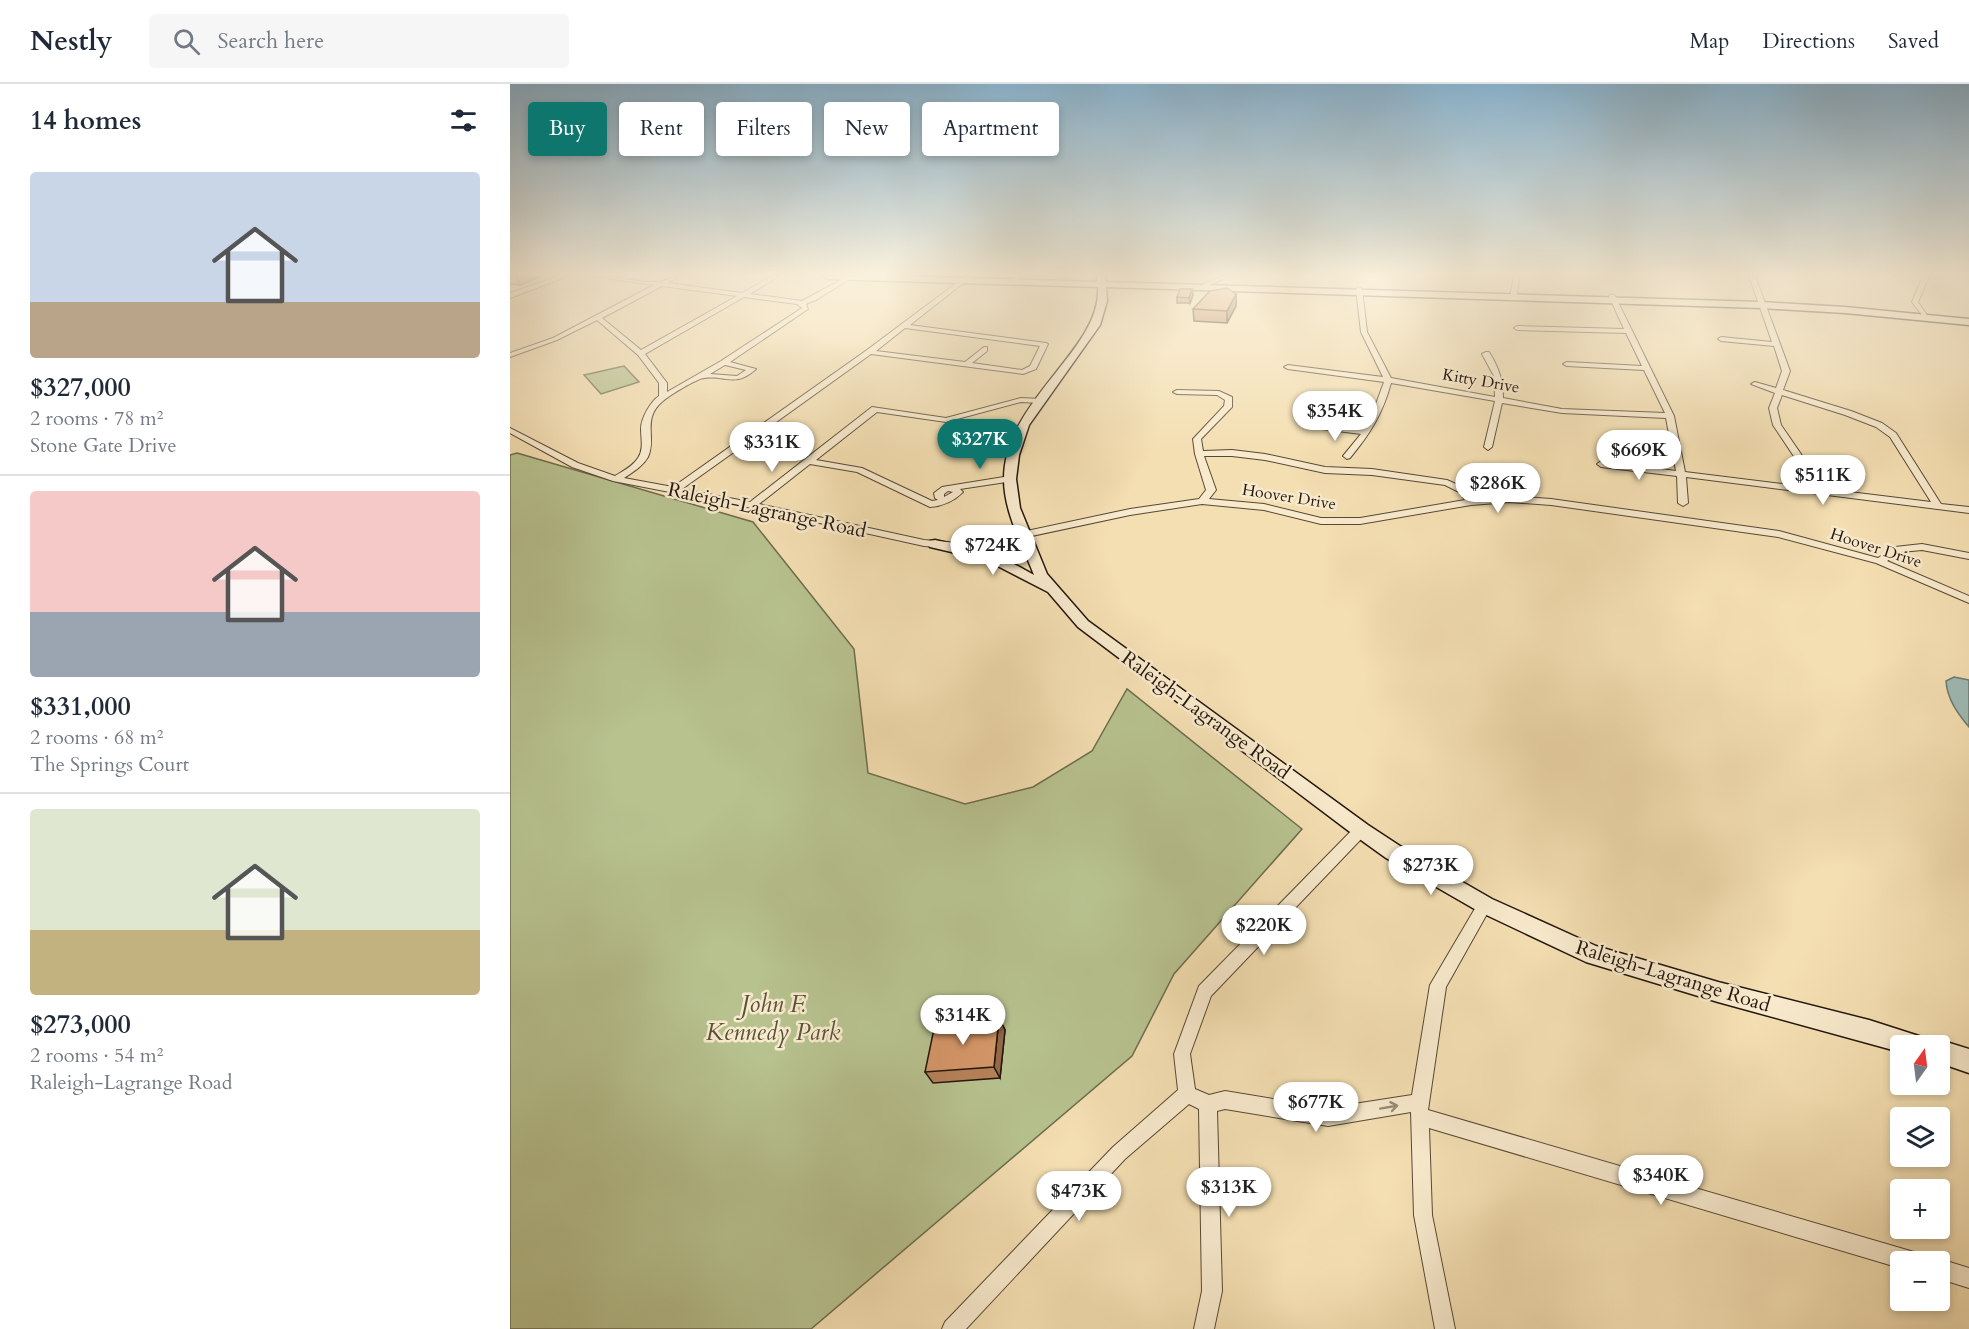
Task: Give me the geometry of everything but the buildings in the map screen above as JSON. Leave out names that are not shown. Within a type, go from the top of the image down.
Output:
[{"type":"main road","points":[[1024,535],[1014,508],[1010,479],[1013,455],[1023,426],[1038,401],[1088,334]]},
{"type":"main road","name":"Raleigh-Lagrange Road","points":[[1024,535],[1041,574],[1083,624],[1361,830],[1393,852],[1485,906],[1593,955],[1718,992],[1890,1038]]},
{"type":"main road","points":[[935,544],[991,556],[1056,592]]},
{"type":"main road","points":[[1950,1055],[1969,1061]]},
{"type":"street","points":[[510,355],[565,334]]},
{"type":"street","points":[[616,478],[632,469],[643,457],[647,442],[645,426],[658,400],[663,397],[663,383],[641,352],[618,334]]},
{"type":"street","points":[[641,352],[672,334]]},
{"type":"street","points":[[658,400],[703,376],[769,334]]},
{"type":"street","points":[[675,490],[894,334]]},
{"type":"street","points":[[870,352],[1023,372],[1033,367],[1044,344],[962,334]]},
{"type":"street","points":[[1347,456],[1367,432],[1380,410],[1388,380],[1365,334]]},
{"type":"street","points":[[1629,334],[1670,416],[1681,472],[1683,503]]},
{"type":"street","points":[[1771,334],[1786,371],[1773,408],[1777,425],[1822,492]]},
{"type":"street","points":[[1721,339],[1775,344]]},
{"type":"street","points":[[967,364],[984,350]]},
{"type":"street","points":[[1486,354],[1496,367],[1500,382],[1488,447]]},
{"type":"street","points":[[703,376],[739,378],[752,369],[724,363]]},
{"type":"street","points":[[1567,364],[1645,368]]},
{"type":"street","name":"Kitty Drive","points":[[1288,368],[1388,380],[1562,411],[1670,416]]},
{"type":"street","points":[[1755,384],[1879,425],[1893,435],[1938,507]]},
{"type":"street","points":[[1177,392],[1219,393],[1230,399],[1228,407],[1197,439],[1199,454],[1211,490],[1202,501]]},
{"type":"street","points":[[752,505],[875,409],[946,420],[1021,400],[1038,401]]},
{"type":"street","points":[[1306,425],[1367,432]]},
{"type":"street","name":"Raleigh-Lagrange Road","points":[[510,430],[574,465],[616,478],[935,544],[959,546],[1024,535]]},
{"type":"street","points":[[752,434],[807,443]]},
{"type":"street","points":[[510,444],[526,440]]},
{"type":"street","points":[[1199,454],[1243,454],[1325,470],[1372,472],[1447,483],[1462,490],[1471,502]]},
{"type":"street","points":[[809,461],[859,470],[930,504],[938,505],[958,492],[955,489]]},
{"type":"street","points":[[1601,464],[1681,472],[1969,510]]},
{"type":"street","points":[[930,504],[955,489],[1010,479]]},
{"type":"street","name":"Hoover Drive","points":[[1024,535],[1130,512],[1202,501],[1264,507],[1321,521],[1350,521],[1471,502],[1509,499],[1551,502],[1779,534],[1880,561],[1969,600]]},
{"type":"street","points":[[1880,561],[1898,549],[1922,547],[1969,556]]},
{"type":"street","points":[[1187,1094],[1182,1054],[1205,991],[1361,830]]},
{"type":"street","points":[[1445,1329],[1423,1215],[1418,1109],[1437,985],[1485,906]]},
{"type":"street","points":[[1187,1094],[1208,1104],[1225,1100],[1328,1117],[1418,1109],[1890,1255]]},
{"type":"street","points":[[952,1329],[1119,1153],[1187,1094]]},
{"type":"street","points":[[1204,1329],[1212,1291],[1208,1104]]},
{"type":"street","points":[[1950,1272],[1969,1278]]},
{"type":"green space","points":[[624,366],[639,382],[601,394],[584,375]]},
{"type":"green space","name":"John F. Kennedy Park","points":[[517,453],[753,522],[854,649],[868,773],[965,804],[1033,787],[1092,751],[1127,689],[1302,829],[1174,974],[1132,1056],[811,1329],[510,1329],[510,455]]},
{"type":"water","points":[[1954,677],[1969,680],[1969,727],[1948,694],[1946,681]]}]
